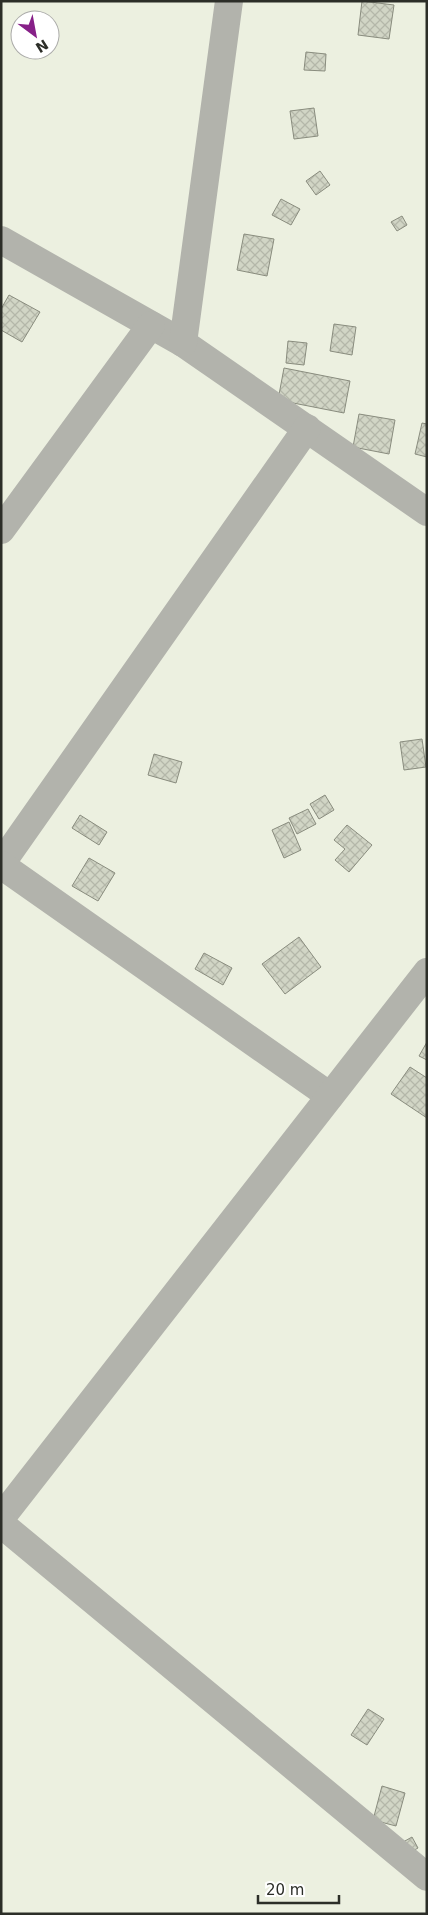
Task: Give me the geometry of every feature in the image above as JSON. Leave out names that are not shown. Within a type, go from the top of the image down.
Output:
[{"type":"street","points":[[183,342],[229,1]]},
{"type":"street","points":[[1,240],[183,342],[427,512]]},
{"type":"street","points":[[1,530],[151,325]]},
{"type":"street","points":[[307,428],[1,865],[330,1096]]},
{"type":"street","points":[[1,1518],[427,972]]},
{"type":"street","points":[[1,1524],[427,1877]]},
{"type":"building","points":[[362,1],[394,5],[389,39],[358,35]]},
{"type":"building","points":[[306,52],[326,54],[325,71],[304,70]]},
{"type":"building","points":[[314,108],[318,136],[294,139],[290,111]]},
{"type":"building","points":[[320,171],[330,185],[316,195],[306,181]]},
{"type":"building","points":[[281,199],[300,209],[291,225],[272,215]]},
{"type":"building","points":[[402,216],[407,225],[397,231],[391,222]]},
{"type":"building","points":[[244,234],[274,239],[267,276],[237,270]]},
{"type":"building","points":[[9,295],[40,312],[22,342],[1,330],[1,309]]},
{"type":"building","points":[[334,324],[356,327],[352,355],[330,351]]},
{"type":"building","points":[[288,341],[307,343],[304,365],[286,363]]},
{"type":"building","points":[[284,368],[350,381],[344,413],[278,400]]},
{"type":"building","points":[[359,414],[395,420],[389,454],[353,447]]},
{"type":"building","points":[[422,423],[427,424],[427,457],[415,454]]},
{"type":"building","points":[[422,739],[426,767],[404,770],[400,742]]},
{"type":"building","points":[[154,754],[182,762],[176,783],[148,775]]},
{"type":"building","points":[[325,795],[334,810],[319,819],[310,804]]},
{"type":"building","points":[[308,809],[316,824],[297,834],[289,818]]},
{"type":"building","points":[[80,815],[107,832],[99,845],[72,828]]},
{"type":"building","points":[[289,822],[301,850],[284,858],[272,830]]},
{"type":"building","points":[[347,825],[372,845],[349,872],[335,860],[345,849],[334,840]]},
{"type":"building","points":[[89,858],[115,873],[98,901],[72,886]]},
{"type":"building","points":[[299,937],[321,967],[285,994],[262,964]]},
{"type":"building","points":[[204,953],[232,968],[223,985],[195,969]]},
{"type":"building","points":[[427,1042],[427,1060],[419,1056]]},
{"type":"building","points":[[410,1067],[427,1078],[427,1118],[391,1094]]},
{"type":"building","points":[[368,1709],[384,1719],[367,1745],[351,1735]]},
{"type":"building","points":[[382,1786],[405,1793],[396,1826],[373,1820]]},
{"type":"building","points":[[412,1837],[418,1848],[402,1857],[396,1846]]}]
